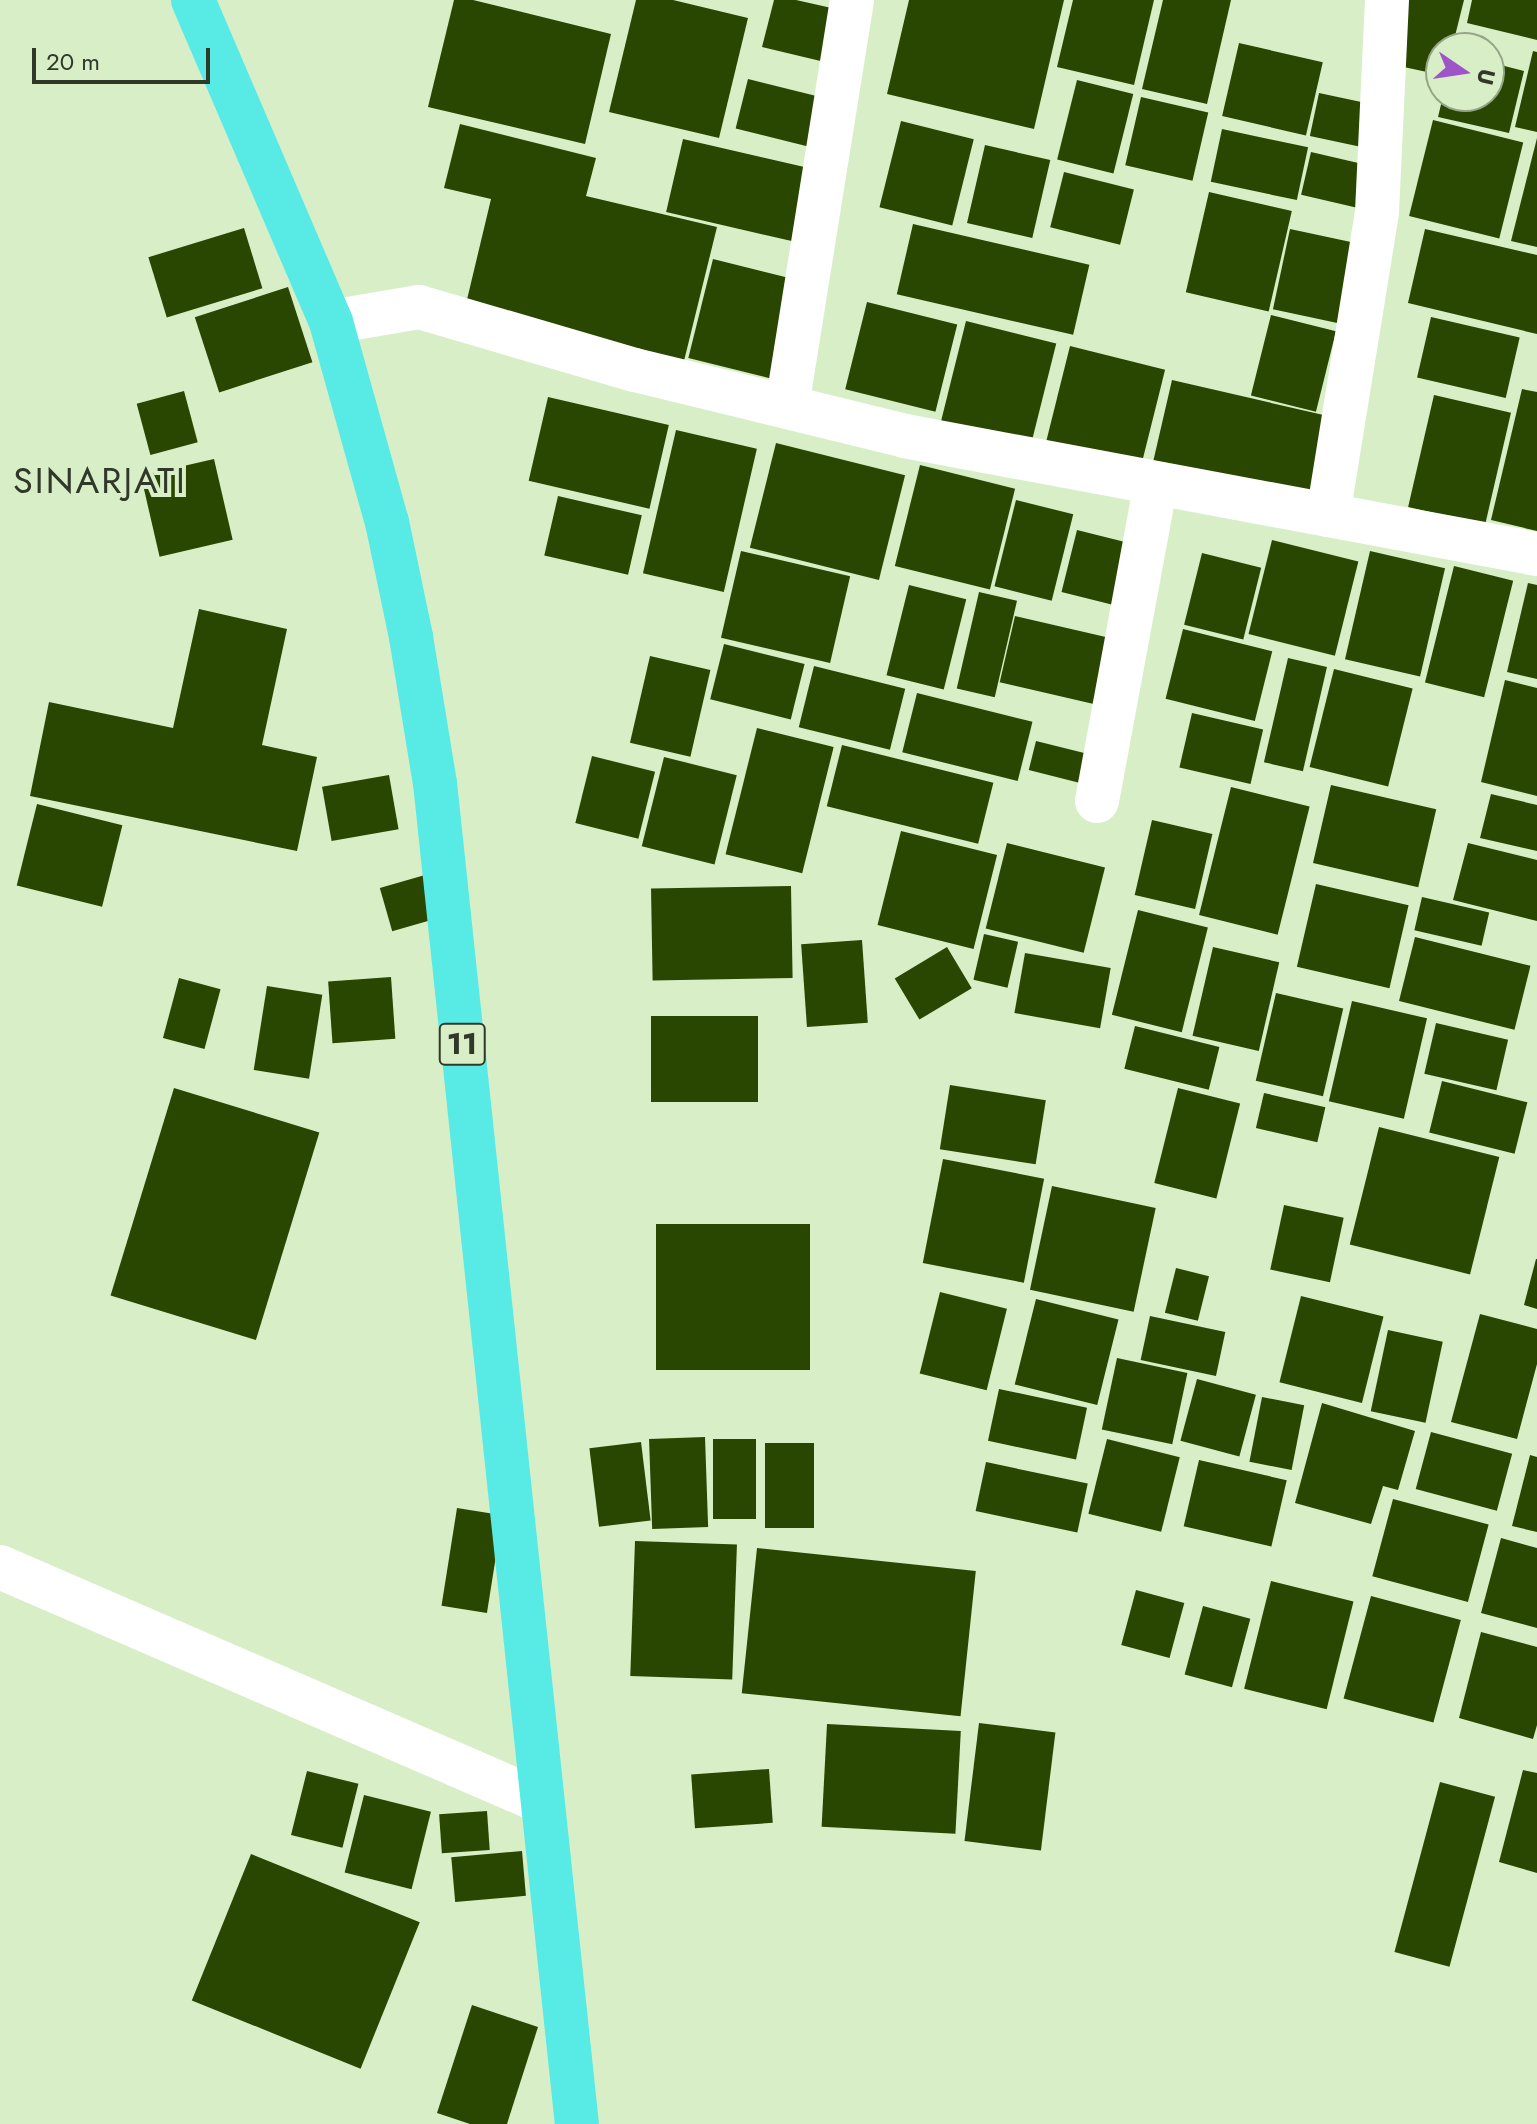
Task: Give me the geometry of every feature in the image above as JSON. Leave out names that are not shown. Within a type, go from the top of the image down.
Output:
[{"type":"highway","name":"11","points":[[193,0],[331,322],[387,522],[435,783],[540,1801],[577,2124]]},
{"type":"street","points":[[787,406],[852,0]]},
{"type":"street","points":[[1328,515],[1377,212],[1387,0]]},
{"type":"street","points":[[331,322],[419,307],[635,370],[905,436],[1537,554]]},
{"type":"street","points":[[1097,801],[1156,484]]},
{"type":"street","points":[[0,1567],[540,1801]]},
{"type":"building","points":[[454,0],[473,0],[611,34],[585,144],[428,107]]},
{"type":"building","points":[[636,0],[673,0],[748,18],[719,138],[609,112]]},
{"type":"building","points":[[774,0],[796,0],[845,11],[833,64],[762,47]]},
{"type":"building","points":[[909,0],[1064,0],[1034,129],[887,94]]},
{"type":"building","points":[[1073,0],[1154,0],[1134,85],[1057,67]]},
{"type":"building","points":[[1163,0],[1231,0],[1207,104],[1142,89]]},
{"type":"building","points":[[1400,0],[1464,0],[1456,32],[1425,32],[1425,72],[1385,63]]},
{"type":"building","points":[[1472,0],[1537,0],[1537,40],[1467,23]]},
{"type":"building","points":[[1239,43],[1323,62],[1306,135],[1222,116]]},
{"type":"building","points":[[1533,51],[1537,52],[1537,132],[1515,127]]},
{"type":"building","points":[[1505,66],[1524,71],[1509,133],[1438,117],[1439,112],[1505,112]]},
{"type":"building","points":[[748,79],[832,100],[820,150],[736,128]]},
{"type":"building","points":[[1077,80],[1133,94],[1113,174],[1057,160]]},
{"type":"building","points":[[1319,93],[1378,105],[1369,149],[1310,136]]},
{"type":"building","points":[[1141,97],[1208,113],[1192,181],[1125,165]]},
{"type":"building","points":[[1433,120],[1523,142],[1499,239],[1409,216]]},
{"type":"building","points":[[901,121],[974,139],[952,226],[879,207]]},
{"type":"building","points":[[460,124],[596,158],[586,196],[717,227],[684,361],[465,308],[491,199],[444,188]]},
{"type":"building","points":[[1222,129],[1308,147],[1297,200],[1211,182]]},
{"type":"building","points":[[1537,138],[1537,247],[1511,241]]},
{"type":"building","points":[[683,139],[818,170],[802,243],[666,212]]},
{"type":"building","points":[[985,145],[1050,160],[1032,238],[967,223]]},
{"type":"building","points":[[1311,152],[1373,166],[1363,209],[1301,195]]},
{"type":"building","points":[[1064,172],[1134,189],[1120,245],[1050,227]]},
{"type":"building","points":[[1209,192],[1292,211],[1269,311],[1186,292]]},
{"type":"building","points":[[913,224],[1089,265],[1073,335],[897,294]]},
{"type":"building","points":[[244,228],[262,288],[167,317],[148,257]]},
{"type":"building","points":[[1290,229],[1367,245],[1350,326],[1273,309]]},
{"type":"building","points":[[1425,229],[1537,255],[1537,334],[1408,303]]},
{"type":"building","points":[[713,259],[803,281],[779,380],[688,358]]},
{"type":"building","points":[[288,287],[312,362],[219,392],[195,317]]},
{"type":"building","points":[[867,302],[957,324],[935,412],[845,389]]},
{"type":"building","points":[[1271,315],[1336,331],[1316,412],[1251,396]]},
{"type":"building","points":[[1431,317],[1520,337],[1506,398],[1417,377]]},
{"type":"building","points":[[966,321],[1056,343],[1028,455],[938,433]]},
{"type":"building","points":[[1070,346],[1165,370],[1139,475],[1044,452]]},
{"type":"building","points":[[1172,380],[1338,418],[1316,511],[1151,473]]},
{"type":"building","points":[[1522,389],[1537,392],[1537,531],[1491,520]]},
{"type":"building","points":[[184,391],[198,442],[150,455],[137,404]]},
{"type":"building","points":[[1434,395],[1511,413],[1485,525],[1408,507]]},
{"type":"building","points":[[548,397],[669,425],[649,509],[529,481]]},
{"type":"building","points":[[676,430],[757,449],[724,592],[643,573]]},
{"type":"building","points":[[776,443],[905,475],[879,580],[750,548]]},
{"type":"building","points":[[214,459],[233,540],[160,557],[141,476]]},
{"type":"building","points":[[920,465],[1015,489],[990,590],[895,566]]},
{"type":"building","points":[[558,496],[642,515],[628,575],[544,555]]},
{"type":"building","points":[[1016,500],[1073,514],[1052,601],[994,586]]},
{"type":"building","points":[[1077,530],[1141,546],[1126,608],[1062,592]]},
{"type":"building","points":[[1272,540],[1358,562],[1335,656],[1249,634]]},
{"type":"building","points":[[741,551],[850,576],[830,663],[721,638]]},
{"type":"building","points":[[1370,551],[1445,568],[1420,676],[1345,659]]},
{"type":"building","points":[[1202,553],[1261,568],[1243,640],[1184,625]]},
{"type":"building","points":[[1454,566],[1513,581],[1484,697],[1425,682]]},
{"type":"building","points":[[1528,583],[1537,585],[1537,679],[1507,672]]},
{"type":"building","points":[[909,585],[966,599],[944,690],[887,675]]},
{"type":"building","points":[[979,592],[1017,601],[995,697],[957,688]]},
{"type":"building","points":[[199,609],[287,629],[262,745],[317,757],[297,851],[30,796],[49,702],[173,728]]},
{"type":"building","points":[[1015,616],[1124,641],[1109,707],[1000,682]]},
{"type":"building","points":[[1183,629],[1272,651],[1255,721],[1166,699]]},
{"type":"building","points":[[724,644],[805,664],[791,719],[710,699]]},
{"type":"building","points":[[650,656],[710,670],[690,757],[630,743]]},
{"type":"building","points":[[1288,658],[1327,667],[1303,771],[1264,762]]},
{"type":"building","points":[[814,666],[905,689],[890,750],[799,727]]},
{"type":"building","points":[[1334,669],[1413,689],[1388,787],[1310,767]]},
{"type":"building","points":[[1505,680],[1537,688],[1537,796],[1481,782]]},
{"type":"building","points":[[917,693],[1032,722],[1018,781],[902,752]]},
{"type":"building","points":[[1192,713],[1263,729],[1251,784],[1179,768]]},
{"type":"building","points":[[757,728],[834,747],[802,873],[726,854]]},
{"type":"building","points":[[1036,741],[1092,755],[1085,784],[1029,770]]},
{"type":"building","points":[[842,745],[993,783],[978,844],[827,806]]},
{"type":"building","points":[[592,756],[655,772],[638,839],[575,823]]},
{"type":"building","points":[[664,757],[737,775],[715,864],[642,846]]},
{"type":"building","points":[[389,775],[399,829],[332,841],[322,787]]},
{"type":"building","points":[[1331,785],[1436,809],[1418,887],[1313,863]]},
{"type":"building","points":[[1231,787],[1310,807],[1278,935],[1199,915]]},
{"type":"building","points":[[1491,794],[1537,805],[1537,851],[1480,838]]},
{"type":"building","points":[[37,804],[122,825],[102,907],[17,886]]},
{"type":"building","points":[[1152,820],[1212,834],[1195,909],[1135,895]]},
{"type":"building","points":[[901,831],[997,855],[974,949],[878,925]]},
{"type":"building","points":[[1007,843],[1105,867],[1084,953],[986,928]]},
{"type":"building","points":[[1468,843],[1537,860],[1537,921],[1453,900]]},
{"type":"building","points":[[425,875],[437,918],[392,931],[380,888]]},
{"type":"building","points":[[1316,884],[1409,905],[1389,988],[1297,967]]},
{"type":"building","points":[[791,886],[793,978],[653,980],[651,888]]},
{"type":"building","points":[[1422,897],[1489,913],[1482,946],[1414,930]]},
{"type":"building","points":[[1138,910],[1208,927],[1182,1032],[1112,1015]]},
{"type":"building","points":[[984,934],[1018,942],[1008,988],[973,980]]},
{"type":"building","points":[[1415,937],[1530,966],[1514,1030],[1399,1001]]},
{"type":"building","points":[[862,940],[868,1023],[807,1027],[801,944]]},
{"type":"building","points":[[947,947],[972,988],[919,1020],[895,978]]},
{"type":"building","points":[[1213,947],[1279,962],[1259,1051],[1193,1036]]},
{"type":"building","points":[[1025,953],[1111,968],[1100,1028],[1014,1013]]},
{"type":"building","points":[[391,977],[395,1039],[332,1043],[328,981]]},
{"type":"building","points":[[179,978],[221,989],[204,1049],[163,1038]]},
{"type":"building","points":[[267,986],[322,995],[309,1079],[254,1070]]},
{"type":"building","points":[[1276,993],[1343,1009],[1323,1096],[1256,1081]]},
{"type":"building","points":[[1352,1001],[1427,1018],[1404,1119],[1329,1101]]},
{"type":"building","points":[[651,1016],[758,1016],[758,1102],[651,1102]]},
{"type":"building","points":[[1436,1023],[1508,1040],[1496,1090],[1424,1074]]},
{"type":"building","points":[[1135,1026],[1219,1047],[1209,1090],[1124,1069]]},
{"type":"building","points":[[1442,1081],[1527,1102],[1515,1154],[1429,1132]]},
{"type":"building","points":[[950,1085],[1046,1100],[1036,1164],[940,1149]]},
{"type":"building","points":[[174,1088],[319,1132],[256,1340],[111,1296]]},
{"type":"building","points":[[1178,1088],[1240,1103],[1216,1199],[1154,1183]]},
{"type":"building","points":[[1264,1093],[1325,1107],[1317,1142],[1256,1128]]},
{"type":"building","points":[[1379,1127],[1499,1157],[1470,1274],[1350,1244]]},
{"type":"building","points":[[943,1159],[1044,1179],[1024,1283],[923,1263]]},
{"type":"building","points":[[1052,1186],[1156,1208],[1134,1312],[1030,1290]]},
{"type":"building","points":[[1284,1205],[1344,1218],[1330,1282],[1270,1270]]},
{"type":"building","points":[[656,1224],[810,1224],[810,1370],[656,1370]]},
{"type":"building","points":[[1537,1259],[1537,1309],[1524,1305]]},
{"type":"building","points":[[1176,1268],[1209,1276],[1198,1321],[1165,1313]]},
{"type":"building","points":[[940,1292],[1007,1309],[987,1390],[920,1374]]},
{"type":"building","points":[[1301,1296],[1383,1317],[1362,1403],[1279,1382]]},
{"type":"building","points":[[1036,1299],[1118,1320],[1097,1405],[1015,1384]]},
{"type":"building","points":[[1480,1314],[1537,1329],[1537,1364],[1517,1439],[1451,1422]]},
{"type":"building","points":[[1150,1316],[1225,1332],[1216,1376],[1141,1360]]},
{"type":"building","points":[[1388,1330],[1443,1342],[1426,1423],[1371,1411]]},
{"type":"building","points":[[1117,1358],[1187,1373],[1172,1444],[1102,1429]]},
{"type":"building","points":[[1197,1379],[1256,1395],[1239,1457],[1180,1441]]},
{"type":"building","points":[[999,1389],[1087,1408],[1076,1460],[988,1441]]},
{"type":"building","points":[[1262,1397],[1304,1405],[1292,1470],[1249,1462]]},
{"type":"building","points":[[1322,1403],[1415,1431],[1398,1490],[1383,1486],[1371,1524],[1295,1503]]},
{"type":"building","points":[[1431,1432],[1512,1454],[1497,1511],[1416,1489]]},
{"type":"building","points":[[705,1437],[708,1527],[652,1529],[649,1439]]},
{"type":"building","points":[[713,1439],[756,1439],[756,1519],[713,1519]]},
{"type":"building","points":[[1107,1439],[1180,1457],[1161,1532],[1088,1514]]},
{"type":"building","points":[[641,1442],[651,1520],[599,1527],[589,1448]]},
{"type":"building","points":[[765,1443],[814,1443],[814,1528],[765,1528]]},
{"type":"building","points":[[1530,1455],[1537,1457],[1537,1532],[1512,1526]]},
{"type":"building","points":[[1199,1460],[1287,1480],[1271,1547],[1184,1526]]},
{"type":"building","points":[[986,1462],[1088,1484],[1077,1533],[976,1511]]},
{"type":"building","points":[[1393,1499],[1489,1525],[1468,1602],[1372,1576]]},
{"type":"building","points":[[457,1508],[502,1515],[487,1613],[442,1606]]},
{"type":"building","points":[[1501,1538],[1537,1548],[1537,1628],[1481,1613]]},
{"type":"building","points":[[635,1541],[737,1545],[732,1679],[630,1676]]},
{"type":"building","points":[[757,1548],[976,1571],[961,1716],[742,1693]]},
{"type":"building","points":[[1271,1581],[1353,1602],[1327,1709],[1244,1689]]},
{"type":"building","points":[[1136,1590],[1184,1603],[1170,1658],[1121,1645]]},
{"type":"building","points":[[1371,1596],[1461,1620],[1433,1722],[1344,1698]]},
{"type":"building","points":[[1203,1606],[1250,1619],[1232,1687],[1185,1675]]},
{"type":"building","points":[[1481,1632],[1537,1647],[1537,1725],[1533,1739],[1459,1718]]},
{"type":"building","points":[[979,1723],[1055,1732],[1041,1850],[964,1841]]},
{"type":"building","points":[[827,1724],[961,1731],[955,1834],[822,1827]]},
{"type":"building","points":[[769,1769],[773,1823],[695,1828],[691,1774]]},
{"type":"building","points":[[1523,1770],[1537,1773],[1537,1873],[1499,1862]]},
{"type":"building","points":[[307,1771],[358,1784],[342,1848],[291,1835]]},
{"type":"building","points":[[1440,1782],[1495,1797],[1450,1967],[1394,1952]]},
{"type":"building","points":[[364,1795],[431,1812],[412,1889],[345,1873]]},
{"type":"building","points":[[487,1811],[490,1850],[442,1853],[439,1814]]},
{"type":"building","points":[[522,1851],[526,1896],[455,1902],[451,1857]]},
{"type":"building","points":[[251,1854],[420,1922],[361,2069],[192,2000]]},
{"type":"building","points":[[472,2005],[538,2027],[507,2124],[470,2124],[437,2113]]},
{"type":"district","name":"SINARJATI","points":[[100,481]]}]
